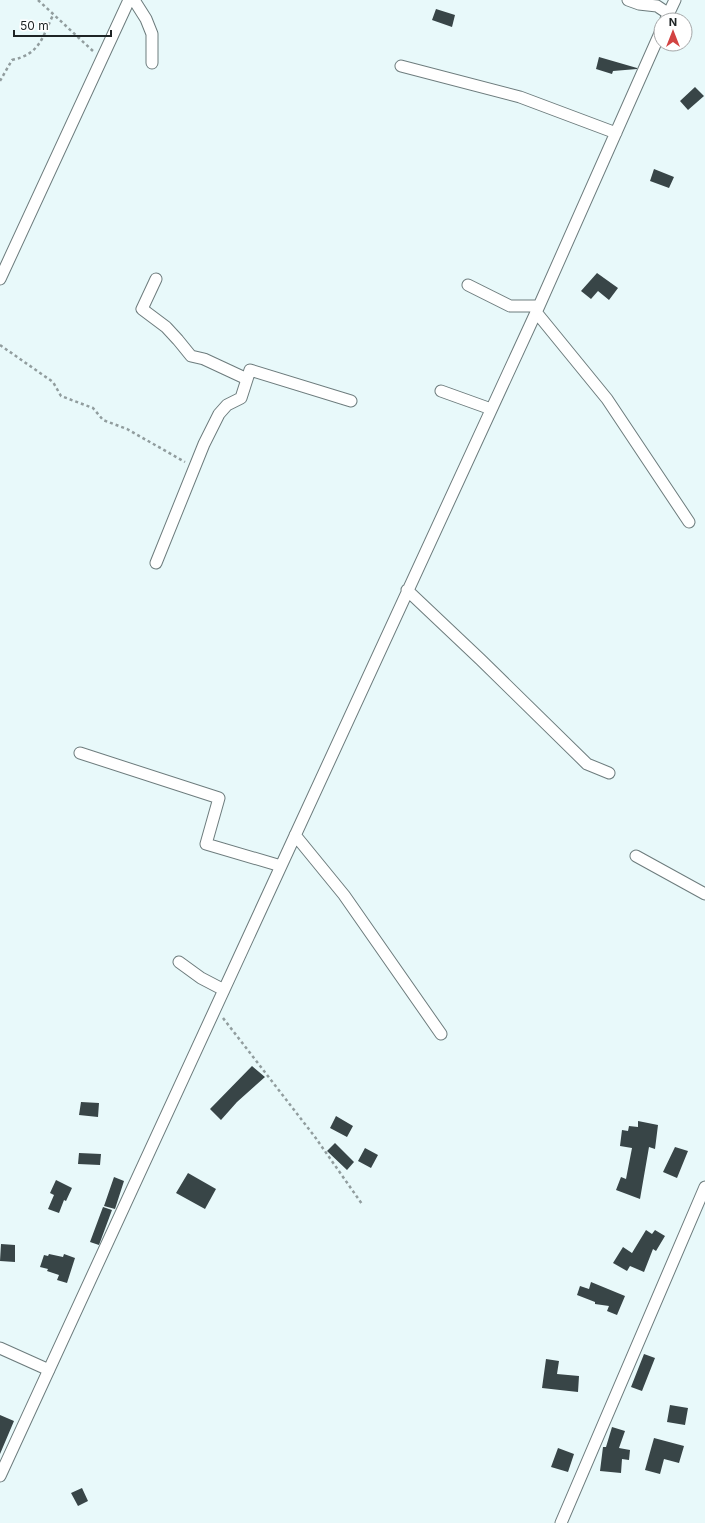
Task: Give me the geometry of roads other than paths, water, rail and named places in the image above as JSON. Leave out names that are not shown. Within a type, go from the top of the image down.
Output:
[{"type":"street","points":[[0,279],[129,0]]},
{"type":"street","points":[[134,0],[146,19],[152,34],[152,63]]},
{"type":"street","points":[[628,0],[639,4],[657,6],[662,12]]},
{"type":"street","points":[[669,12],[675,0]]},
{"type":"street","points":[[0,1476],[407,590],[538,309],[653,49]]},
{"type":"street","points":[[401,66],[520,97],[616,133]]},
{"type":"street","points":[[156,279],[142,309],[166,327],[191,356],[204,359],[247,379]]},
{"type":"street","points":[[468,285],[510,306],[538,309],[606,399],[689,522]]},
{"type":"street","points":[[156,563],[194,467],[219,414],[227,405],[241,398],[250,370],[351,401]]},
{"type":"street","points":[[442,391],[491,409]]},
{"type":"street","points":[[407,590],[587,764],[609,773]]},
{"type":"street","points":[[80,753],[219,798],[206,844],[281,866]]},
{"type":"street","points":[[295,835],[344,895],[442,1034]]},
{"type":"street","points":[[636,856],[705,894]]},
{"type":"street","points":[[179,962],[201,978],[224,990]]},
{"type":"street","points":[[561,1523],[705,1187]]},
{"type":"street","points":[[0,1348],[49,1370]]}]
